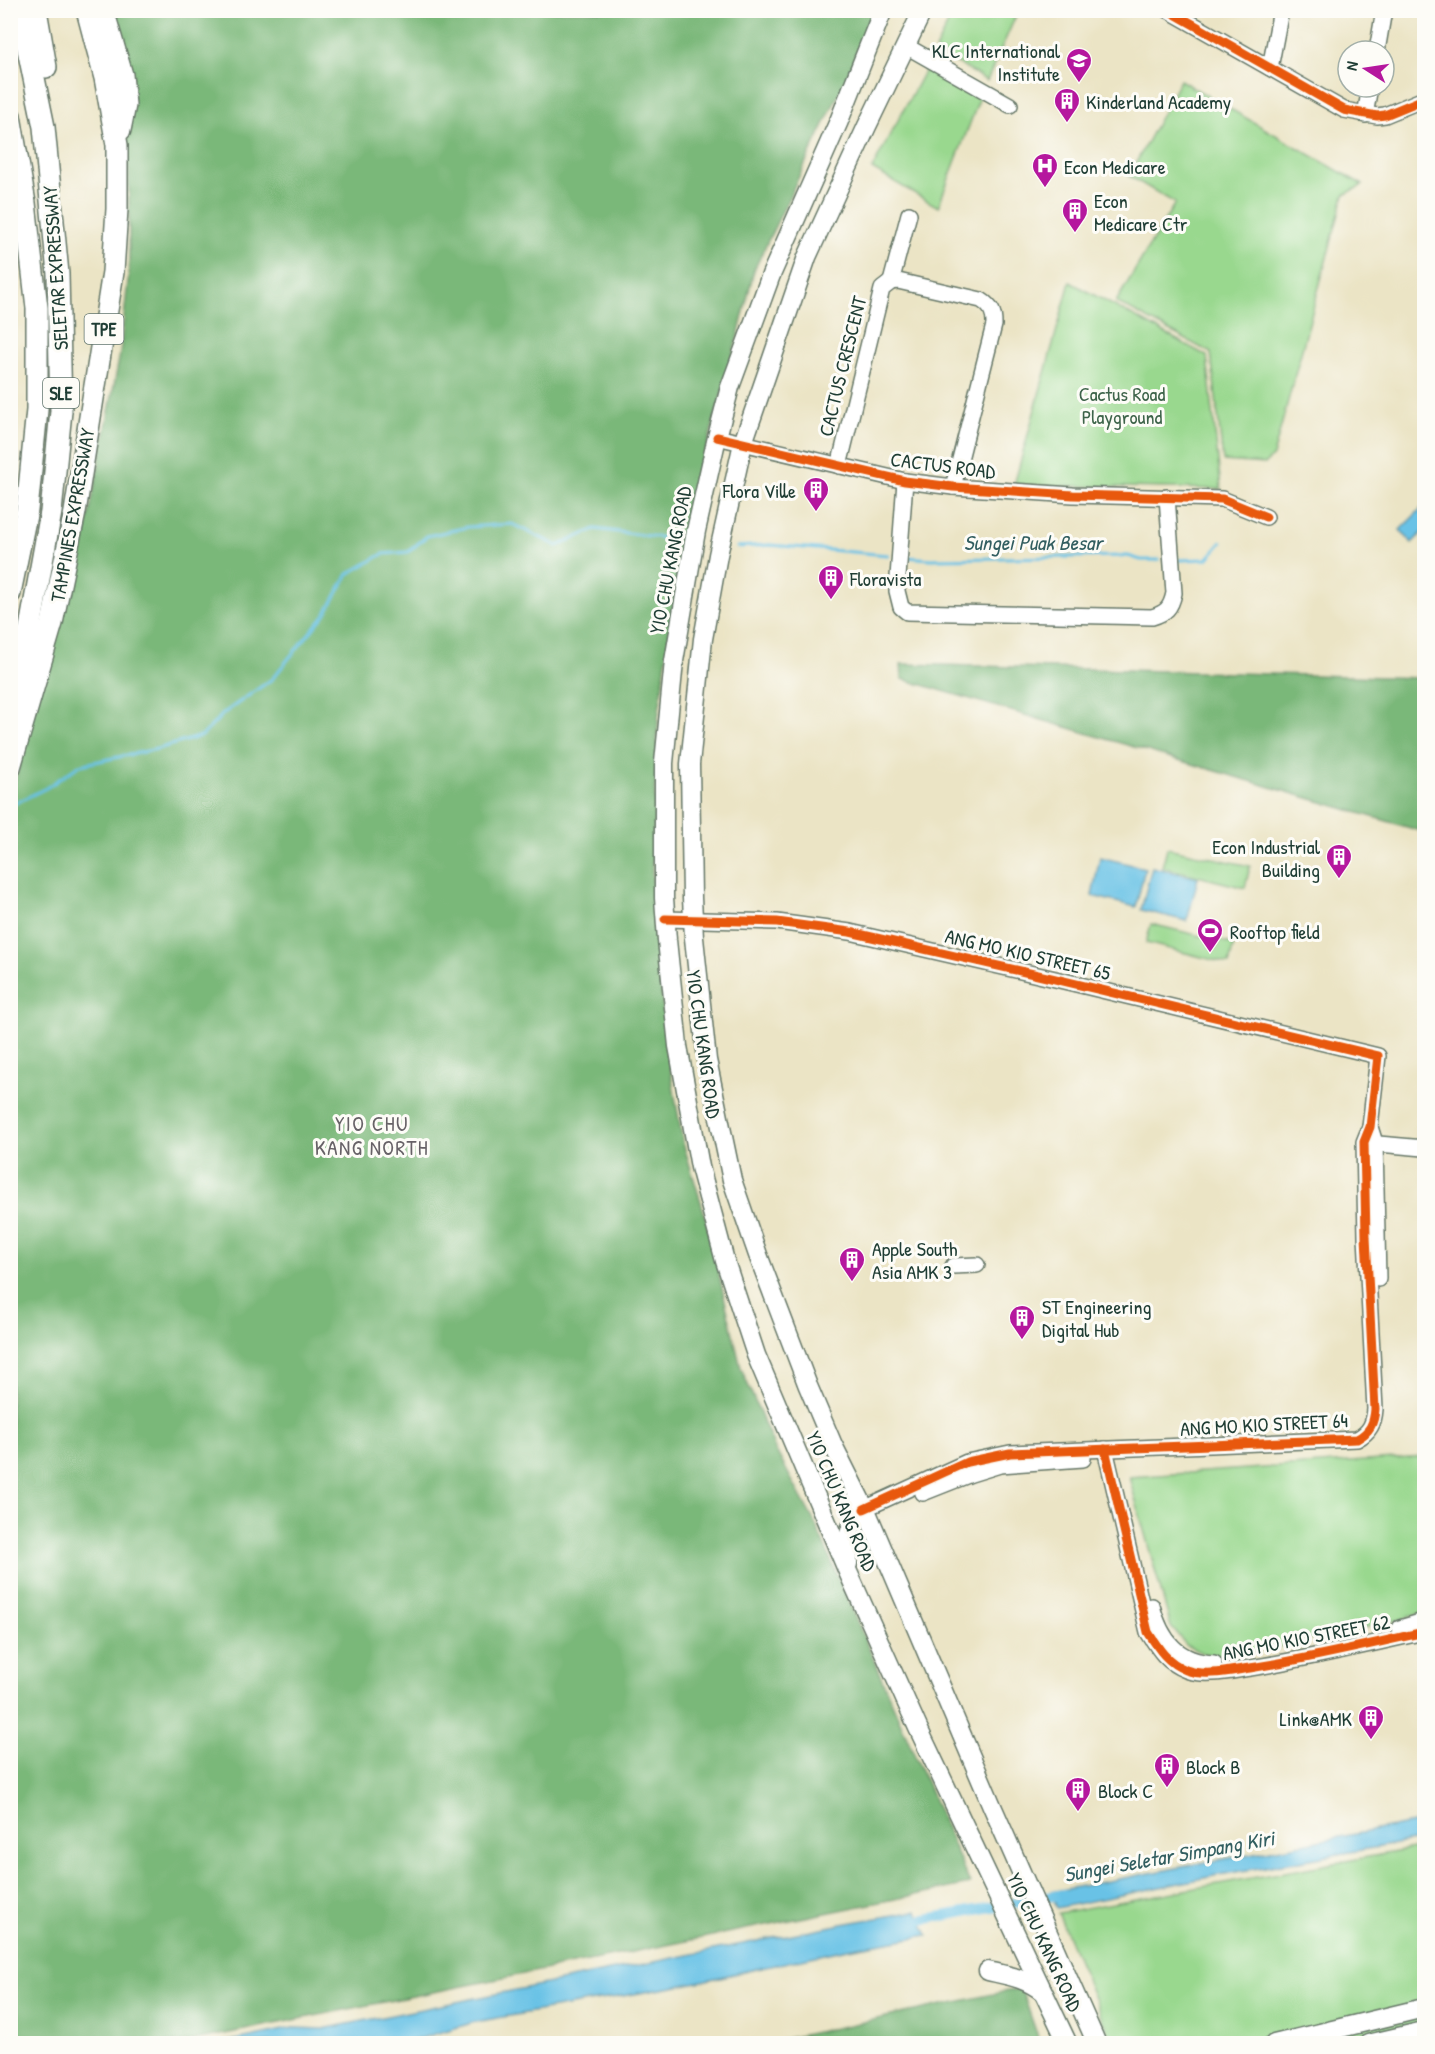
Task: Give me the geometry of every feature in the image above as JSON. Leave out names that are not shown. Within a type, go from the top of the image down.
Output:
[{"type":"highway","name":"SELETAR EXPRESSWAY","points":[[10,704],[30,628],[51,512],[62,411],[58,274],[44,127],[20,10]]},
{"type":"highway","points":[[36,10],[50,99],[44,127]]},
{"type":"highway","name":"TAMPINES EXPRESSWAY","points":[[10,767],[52,623],[75,512],[113,272],[117,209],[117,146],[105,78],[87,10]]},
{"type":"highway","points":[[103,10],[122,75],[125,105],[117,146]]},
{"type":"highway","name":"SELETAR EXPRESSWAY","points":[[10,117],[25,203],[38,308],[37,410],[27,510],[10,593]]},
{"type":"highway","points":[[10,182],[25,203]]},
{"type":"main road","name":"YIO CHU KANG ROAD","points":[[884,10],[839,121],[771,275],[730,387],[717,437],[696,531],[674,661],[664,763],[665,919],[678,1046],[700,1167],[722,1251],[756,1355],[848,1572],[918,1728],[994,1884],[1065,2040]]},
{"type":"main road","name":"YIO CHU KANG ROAD","points":[[923,10],[807,257],[743,443],[718,555],[703,639],[690,764],[693,920],[707,1060],[732,1180],[758,1255],[808,1386],[863,1515],[1095,2037]]},
{"type":"main road","points":[[839,121],[842,130],[850,135],[858,134],[867,126]]},
{"type":"main road","points":[[820,1503],[840,1515],[863,1515]]},
{"type":"main road","points":[[848,1572],[849,1538],[863,1515]]},
{"type":"main road","points":[[988,1971],[1021,1978],[1043,1992]]},
{"type":"main road","points":[[1274,2043],[1425,2008]]},
{"type":"main road","points":[[1368,2043],[1425,2031]]},
{"type":"main road","points":[[1095,2037],[1108,2043]]},
{"type":"street","points":[[1168,10],[1344,110],[1365,115],[1385,115],[1425,99]]},
{"type":"street","points":[[1270,68],[1281,10]]},
{"type":"street","points":[[1379,39],[1384,10]]},
{"type":"street","points":[[906,46],[1010,105]]},
{"type":"street","points":[[1365,115],[1368,99]]},
{"type":"street","name":"CACTUS CRESCENT","points":[[891,282],[909,214]]},
{"type":"street","name":"CACTUS CRESCENT","points":[[839,466],[882,289],[891,282],[898,281],[981,300],[991,308],[994,315],[994,326],[953,487]]},
{"type":"street","name":"CACTUS ROAD","points":[[717,437],[906,481],[953,487],[1073,495],[1167,497],[1174,593],[1172,606],[1162,614],[1152,617],[907,612],[901,607],[897,591],[906,481]]},
{"type":"street","points":[[1167,497],[1222,499],[1266,518]]},
{"type":"street","name":"ANG MO KIO STREET 65","points":[[665,919],[777,922],[850,932],[1378,1056]]},
{"type":"street","name":"ANG MO KIO STREET 64","points":[[863,1515],[1000,1465],[1110,1454],[1344,1450],[1358,1449],[1368,1445],[1377,1435],[1383,1418],[1370,1143],[1378,1056]]},
{"type":"street","points":[[1370,1143],[1425,1148]]},
{"type":"street","points":[[953,1266],[977,1264]]},
{"type":"street","name":"ANG MO KIO STREET 62","points":[[1110,1454],[1157,1625],[1169,1644],[1183,1656],[1199,1663],[1222,1664],[1254,1660],[1330,1645],[1425,1621]]},
{"type":"street","name":"ANG MO KIO STREET 62","points":[[1110,1454],[1148,1632],[1160,1651],[1175,1665],[1198,1672],[1240,1669],[1298,1660],[1425,1632]]},
{"type":"green space","points":[[98,11],[873,11],[845,81],[754,270],[692,501],[681,551],[658,719],[652,868],[654,932],[670,1068],[683,1143],[704,1212],[741,1368],[775,1449],[814,1521],[970,1884],[180,2043],[11,2043],[10,800],[60,613],[84,542],[120,354],[129,272],[129,173],[123,109]]},
{"type":"green space","points":[[954,11],[1018,11],[987,81],[935,50]]},
{"type":"green space","points":[[926,68],[980,97],[938,207],[872,169]]},
{"type":"green space","points":[[1180,80],[1363,185],[1344,195],[1273,456],[1265,464],[1223,461],[1211,353],[1116,302],[1175,203],[1129,176]]},
{"type":"green space","name":"Cactus Road Playground","points":[[1070,282],[1207,356],[1221,489],[1014,485]]},
{"type":"green space","points":[[901,664],[1424,678],[1424,832],[902,679]]},
{"type":"green space","points":[[1167,848],[1250,866],[1245,888],[1162,867]]},
{"type":"green space","name":"Rooftop field","points":[[1151,924],[1234,944],[1229,964],[1146,943]]},
{"type":"green space","points":[[1424,1457],[1424,1612],[1404,1619],[1228,1658],[1202,1653],[1187,1646],[1171,1627],[1129,1477]]},
{"type":"green space","points":[[1424,1847],[1424,2043],[1113,2043],[1058,1913]]},
{"type":"green space","points":[[1021,1988],[1040,2043],[761,2044]]},
{"type":"water","points":[[1424,506],[1424,531],[1412,543],[1400,530]]},
{"type":"water","points":[[1100,857],[1145,868],[1136,907],[1092,896]]},
{"type":"water","name":"Rooftop field","points":[[1152,867],[1198,878],[1187,921],[1141,910]]},
{"type":"water","points":[[1424,1821],[1424,1839],[1219,1875],[1057,1908],[1050,1892]]},
{"type":"water","points":[[917,1911],[928,1935],[843,1950],[679,1986],[475,2022],[405,2043],[221,2043],[293,2028],[323,2029],[842,1924]]},
{"type":"waterway","name":"Sungei Puak Besar","points":[[10,806],[46,788],[80,765],[157,749],[202,736],[224,713],[272,679],[326,613],[348,574],[383,554],[408,552],[427,536],[468,527],[512,524],[558,546],[595,529],[673,539]]},
{"type":"waterway","name":"Sungei Puak Besar","points":[[1179,560],[1207,559],[1222,542]]},
{"type":"waterway","name":"Sungei Puak Besar","points":[[737,547],[770,545],[888,555]]},
{"type":"waterway","name":"Sungei Puak Besar","points":[[907,557],[931,559],[1128,556],[1141,560],[1159,560]]},
{"type":"waterway","name":"Sungei Seletar Simpang Kiri","points":[[921,1920],[1064,1894]]},
{"type":"cycle path","points":[[1168,10],[1344,110],[1377,116],[1385,115],[1424,99]]},
{"type":"cycle path","points":[[717,437],[905,481],[953,487],[1073,495],[1222,499],[1266,517]]},
{"type":"cycle path","points":[[665,919],[777,922],[850,932],[1378,1056],[1370,1127],[1364,1142],[1366,1237],[1375,1409],[1374,1419],[1365,1433],[1357,1439],[1010,1453],[967,1462],[864,1509]]},
{"type":"cycle path","points":[[1105,1449],[1148,1632],[1155,1644],[1179,1667],[1201,1673],[1226,1672],[1315,1656],[1424,1632]]},
{"type":"place","name":"KLC International Institute","points":[[1079,84]]},
{"type":"place","name":"Kinderland Academy","points":[[1067,124]]},
{"type":"place","name":"Econ Medicare","points":[[1045,189]]},
{"type":"place","name":"Econ Medicare Ctr","points":[[1075,234]]},
{"type":"place","name":"Flora Ville","points":[[816,513]]},
{"type":"place","name":"Floravista","points":[[831,601]]},
{"type":"place","name":"Econ Industrial Building","points":[[1339,880]]},
{"type":"place","name":"Rooftop field","points":[[1210,954]]},
{"type":"place","name":"Apple South Asia AMK 3","points":[[852,1283]]},
{"type":"place","name":"ST Engineering Digital Hub","points":[[1022,1341]]},
{"type":"place","name":"Link@AMK","points":[[1371,1741]]},
{"type":"place","name":"Block B","points":[[1167,1789]]},
{"type":"place","name":"Block C","points":[[1078,1813]]},
{"type":"district","name":"YIO CHU KANG NORTH","points":[[372,1135]]}]
